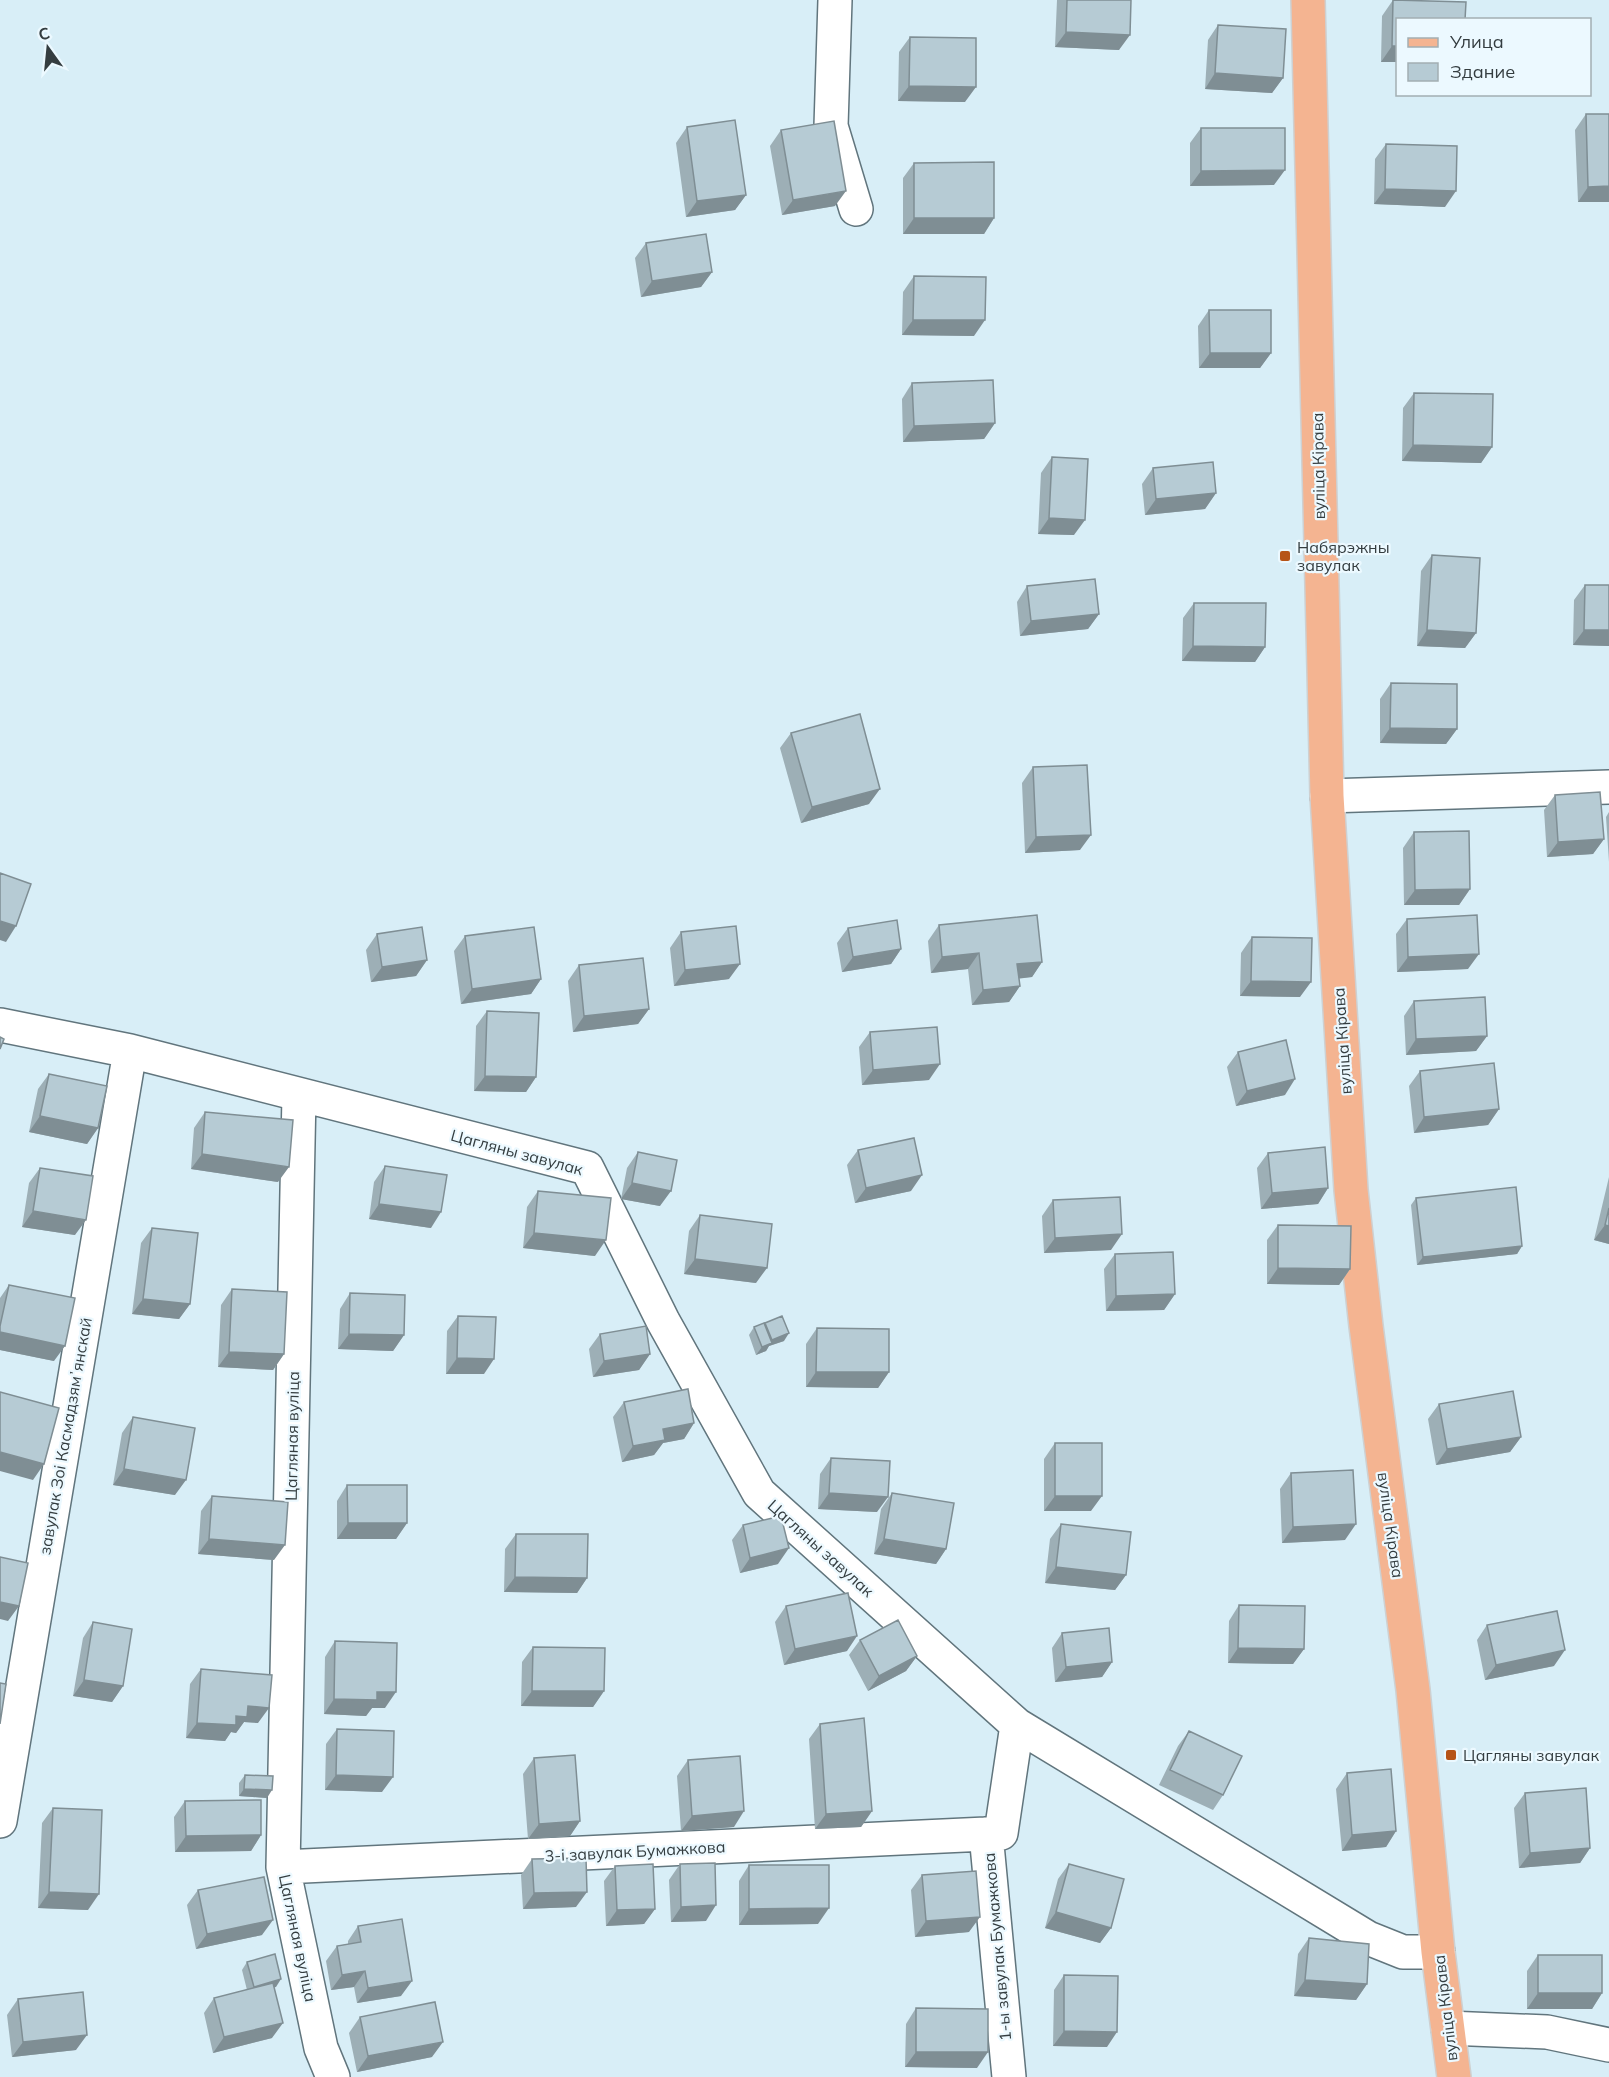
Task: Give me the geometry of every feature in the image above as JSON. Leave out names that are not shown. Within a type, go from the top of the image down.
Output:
[{"type":"main road","name":"вуліца Кірава","points":[[1308,0],[1327,796],[1351,1190],[1413,1690],[1438,1952],[1454,2077]]},
{"type":"street","points":[[835,0],[831,126],[855,209]]},
{"type":"street","points":[[1327,796],[1609,787]]},
{"type":"street","points":[[0,1025],[130,1051],[299,1095]]},
{"type":"street","name":"завулак Зоі Касмадзямʼянскай","points":[[0,1821],[130,1051]]},
{"type":"street","name":"Цагляны завулак","points":[[299,1095],[587,1167],[663,1321],[759,1493],[1017,1725],[1368,1938],[1403,1952],[1438,1952]]},
{"type":"street","name":"Цагляная вуліца","points":[[299,1095],[283,1868],[321,2048],[333,2077]]},
{"type":"street","name":"1-ы завулак Бумажкова","points":[[1009,2077],[986,1834],[1001,1833],[1017,1725]]},
{"type":"street","name":"3-і завулак Бумажкова","points":[[283,1868],[986,1834]]},
{"type":"street","points":[[1448,2028],[1546,2032],[1609,2045]]},
{"type":"building","points":[[1067,0],[1131,0],[1130,35],[1066,32]]},
{"type":"building","points":[[1393,0],[1466,2],[1465,18],[1396,18],[1396,46],[1392,46]]},
{"type":"building","points":[[1218,25],[1286,29],[1283,78],[1215,73]]},
{"type":"building","points":[[910,37],[976,38],[976,87],[909,86]]},
{"type":"building","points":[[1586,114],[1609,114],[1609,186],[1588,187]]},
{"type":"building","points":[[735,120],[746,195],[697,201],[687,127]]},
{"type":"building","points":[[834,121],[846,191],[793,200],[781,130]]},
{"type":"building","points":[[1201,128],[1285,128],[1285,170],[1201,171]]},
{"type":"building","points":[[1386,144],[1457,146],[1456,191],[1385,189]]},
{"type":"building","points":[[994,162],[994,218],[914,218],[914,163]]},
{"type":"building","points":[[706,234],[712,272],[652,281],[646,243]]},
{"type":"building","points":[[914,276],[986,277],[985,320],[913,320]]},
{"type":"building","points":[[1209,310],[1271,310],[1271,353],[1210,353]]},
{"type":"building","points":[[993,380],[995,423],[914,426],[912,383]]},
{"type":"building","points":[[1414,393],[1493,394],[1492,447],[1413,445]]},
{"type":"building","points":[[1052,457],[1088,459],[1085,520],[1049,518]]},
{"type":"building","points":[[1213,462],[1216,493],[1156,499],[1153,468]]},
{"type":"building","points":[[1432,555],[1480,558],[1476,633],[1427,630]]},
{"type":"building","points":[[1095,579],[1099,614],[1031,621],[1027,586]]},
{"type":"building","points":[[1585,585],[1609,585],[1609,630],[1584,630]]},
{"type":"building","points":[[1194,603],[1266,603],[1265,647],[1193,646]]},
{"type":"building","points":[[1391,683],[1457,684],[1457,729],[1390,728]]},
{"type":"building","points":[[860,714],[880,789],[812,807],[791,733]]},
{"type":"building","points":[[1087,765],[1091,835],[1036,837],[1033,767]]},
{"type":"building","points":[[1600,792],[1604,839],[1558,842],[1555,795]]},
{"type":"building","points":[[1469,831],[1470,889],[1415,890],[1414,832]]},
{"type":"building","points":[[0,873],[31,884],[16,926],[0,921]]},
{"type":"building","points":[[1037,915],[1042,962],[1017,964],[1020,986],[983,990],[979,953],[942,957],[939,925]]},
{"type":"building","points":[[1477,915],[1479,954],[1408,957],[1407,919]]},
{"type":"building","points":[[897,920],[901,949],[853,957],[848,928]]},
{"type":"building","points":[[736,926],[740,964],[685,970],[681,932]]},
{"type":"building","points":[[422,927],[427,960],[382,967],[377,934]]},
{"type":"building","points":[[534,927],[541,979],[472,989],[465,936]]},
{"type":"building","points":[[1252,937],[1312,938],[1311,982],[1251,981]]},
{"type":"building","points":[[643,958],[649,1009],[584,1016],[579,965]]},
{"type":"building","points":[[1485,997],[1487,1036],[1416,1039],[1414,1001]]},
{"type":"building","points":[[487,1011],[539,1013],[536,1077],[485,1076]]},
{"type":"building","points":[[937,1027],[940,1064],[873,1070],[870,1032]]},
{"type":"building","points":[[0,1037],[4,1039],[0,1049]]},
{"type":"building","points":[[1286,1040],[1295,1079],[1247,1091],[1238,1052]]},
{"type":"building","points":[[1494,1063],[1499,1109],[1424,1117],[1420,1071]]},
{"type":"building","points":[[49,1074],[107,1086],[98,1128],[40,1116]]},
{"type":"building","points":[[205,1112],[293,1120],[289,1167],[202,1154]]},
{"type":"building","points":[[914,1138],[922,1175],[866,1188],[858,1150]]},
{"type":"building","points":[[1325,1147],[1328,1188],[1272,1193],[1268,1153]]},
{"type":"building","points":[[638,1152],[677,1160],[671,1191],[632,1183]]},
{"type":"building","points":[[385,1166],[447,1175],[441,1212],[379,1204]]},
{"type":"building","points":[[40,1168],[93,1176],[86,1220],[33,1211]]},
{"type":"building","points":[[1516,1187],[1522,1246],[1423,1257],[1416,1198]]},
{"type":"building","points":[[538,1191],[611,1198],[606,1240],[534,1233]]},
{"type":"building","points":[[1120,1197],[1122,1234],[1055,1238],[1053,1200]]},
{"type":"building","points":[[1609,1208],[1609,1226],[1605,1225]]},
{"type":"building","points":[[700,1215],[772,1224],[767,1268],[695,1259]]},
{"type":"building","points":[[1278,1225],[1351,1226],[1350,1269],[1278,1268]]},
{"type":"building","points":[[152,1228],[198,1233],[190,1304],[143,1299]]},
{"type":"building","points":[[1173,1252],[1175,1294],[1116,1296],[1115,1254]]},
{"type":"building","points":[[9,1285],[75,1298],[65,1346],[0,1332]]},
{"type":"building","points":[[232,1289],[287,1292],[284,1354],[229,1352]]},
{"type":"building","points":[[350,1293],[405,1295],[404,1335],[349,1334]]},
{"type":"building","points":[[458,1316],[496,1317],[494,1359],[457,1358]]},
{"type":"building","points":[[782,1316],[789,1333],[772,1340],[765,1323]]},
{"type":"building","points":[[764,1323],[772,1343],[762,1347],[754,1327]]},
{"type":"building","points":[[646,1326],[650,1354],[604,1361],[600,1334]]},
{"type":"building","points":[[817,1328],[889,1329],[889,1372],[816,1372]]},
{"type":"building","points":[[688,1389],[694,1423],[663,1429],[665,1440],[633,1446],[624,1402]]},
{"type":"building","points":[[1513,1391],[1521,1437],[1447,1449],[1439,1404]]},
{"type":"building","points":[[0,1392],[59,1408],[44,1464],[0,1452]]},
{"type":"building","points":[[133,1417],[195,1428],[186,1480],[124,1469]]},
{"type":"building","points":[[1055,1443],[1102,1443],[1102,1496],[1055,1496]]},
{"type":"building","points":[[831,1458],[890,1461],[888,1497],[829,1493]]},
{"type":"building","points":[[1353,1470],[1356,1524],[1293,1527],[1291,1473]]},
{"type":"building","points":[[347,1485],[407,1485],[407,1523],[348,1523]]},
{"type":"building","points":[[892,1493],[954,1503],[946,1549],[884,1539]]},
{"type":"building","points":[[212,1496],[288,1502],[285,1545],[209,1539]]},
{"type":"building","points":[[781,1516],[789,1548],[750,1558],[743,1525]]},
{"type":"building","points":[[1061,1524],[1131,1532],[1126,1575],[1056,1567]]},
{"type":"building","points":[[516,1534],[588,1534],[587,1578],[515,1577]]},
{"type":"building","points":[[0,1557],[28,1563],[19,1606],[0,1602]]},
{"type":"building","points":[[848,1593],[857,1636],[795,1649],[786,1606]]},
{"type":"building","points":[[1239,1605],[1305,1606],[1304,1649],[1238,1648]]},
{"type":"building","points":[[1557,1611],[1565,1650],[1496,1665],[1487,1625]]},
{"type":"building","points":[[898,1620],[917,1656],[879,1676],[860,1640]]},
{"type":"building","points":[[93,1622],[132,1629],[123,1686],[84,1680]]},
{"type":"building","points":[[1109,1628],[1112,1662],[1066,1667],[1062,1633]]},
{"type":"building","points":[[335,1641],[397,1643],[396,1692],[377,1692],[377,1700],[334,1699]]},
{"type":"building","points":[[533,1647],[605,1648],[604,1691],[532,1691]]},
{"type":"building","points":[[201,1669],[272,1675],[269,1708],[248,1706],[247,1717],[236,1716],[236,1725],[197,1723]]},
{"type":"building","points":[[0,1683],[6,1684],[0,1724]]},
{"type":"building","points":[[864,1718],[872,1811],[826,1814],[820,1724]]},
{"type":"building","points":[[337,1729],[394,1731],[393,1777],[336,1775]]},
{"type":"building","points":[[1189,1731],[1242,1756],[1223,1795],[1170,1770]]},
{"type":"building","points":[[575,1755],[580,1821],[539,1824],[534,1758]]},
{"type":"building","points":[[740,1756],[744,1811],[692,1816],[688,1760]]},
{"type":"building","points":[[1391,1769],[1396,1831],[1352,1835],[1347,1773]]},
{"type":"building","points":[[245,1775],[273,1776],[272,1790],[244,1789]]},
{"type":"building","points":[[1586,1788],[1590,1848],[1530,1853],[1525,1793]]},
{"type":"building","points":[[261,1800],[261,1835],[186,1836],[185,1801]]},
{"type":"building","points":[[53,1808],[102,1810],[99,1894],[49,1892]]},
{"type":"building","points":[[586,1858],[587,1892],[534,1893],[532,1859]]},
{"type":"building","points":[[715,1863],[716,1905],[681,1907],[680,1864]]},
{"type":"building","points":[[653,1864],[655,1909],[617,1910],[615,1866]]},
{"type":"building","points":[[1069,1864],[1124,1879],[1111,1928],[1056,1912]]},
{"type":"building","points":[[749,1865],[829,1865],[829,1908],[749,1909]]},
{"type":"building","points":[[976,1871],[980,1917],[926,1921],[922,1875]]},
{"type":"building","points":[[264,1877],[273,1920],[207,1934],[198,1890]]},
{"type":"building","points":[[402,1919],[412,1981],[368,1988],[365,1971],[342,1975],[337,1946],[361,1942],[358,1926]]},
{"type":"building","points":[[1309,1938],[1369,1944],[1367,1984],[1305,1980]]},
{"type":"building","points":[[275,1954],[281,1979],[254,1987],[247,1962]]},
{"type":"building","points":[[1538,1955],[1602,1955],[1602,1993],[1538,1993]]},
{"type":"building","points":[[1064,1975],[1118,1976],[1117,2032],[1064,2031]]},
{"type":"building","points":[[273,1983],[283,2023],[224,2037],[214,1998]]},
{"type":"building","points":[[83,1992],[87,2035],[23,2042],[18,1999]]},
{"type":"building","points":[[435,2002],[443,2042],[368,2056],[360,2017]]},
{"type":"building","points":[[916,2008],[988,2009],[988,2052],[916,2052]]},
{"type":"place","name":"Набярэжны завулак","points":[[1285,556]]},
{"type":"place","name":"Цагляны завулак","points":[[1451,1755]]}]
